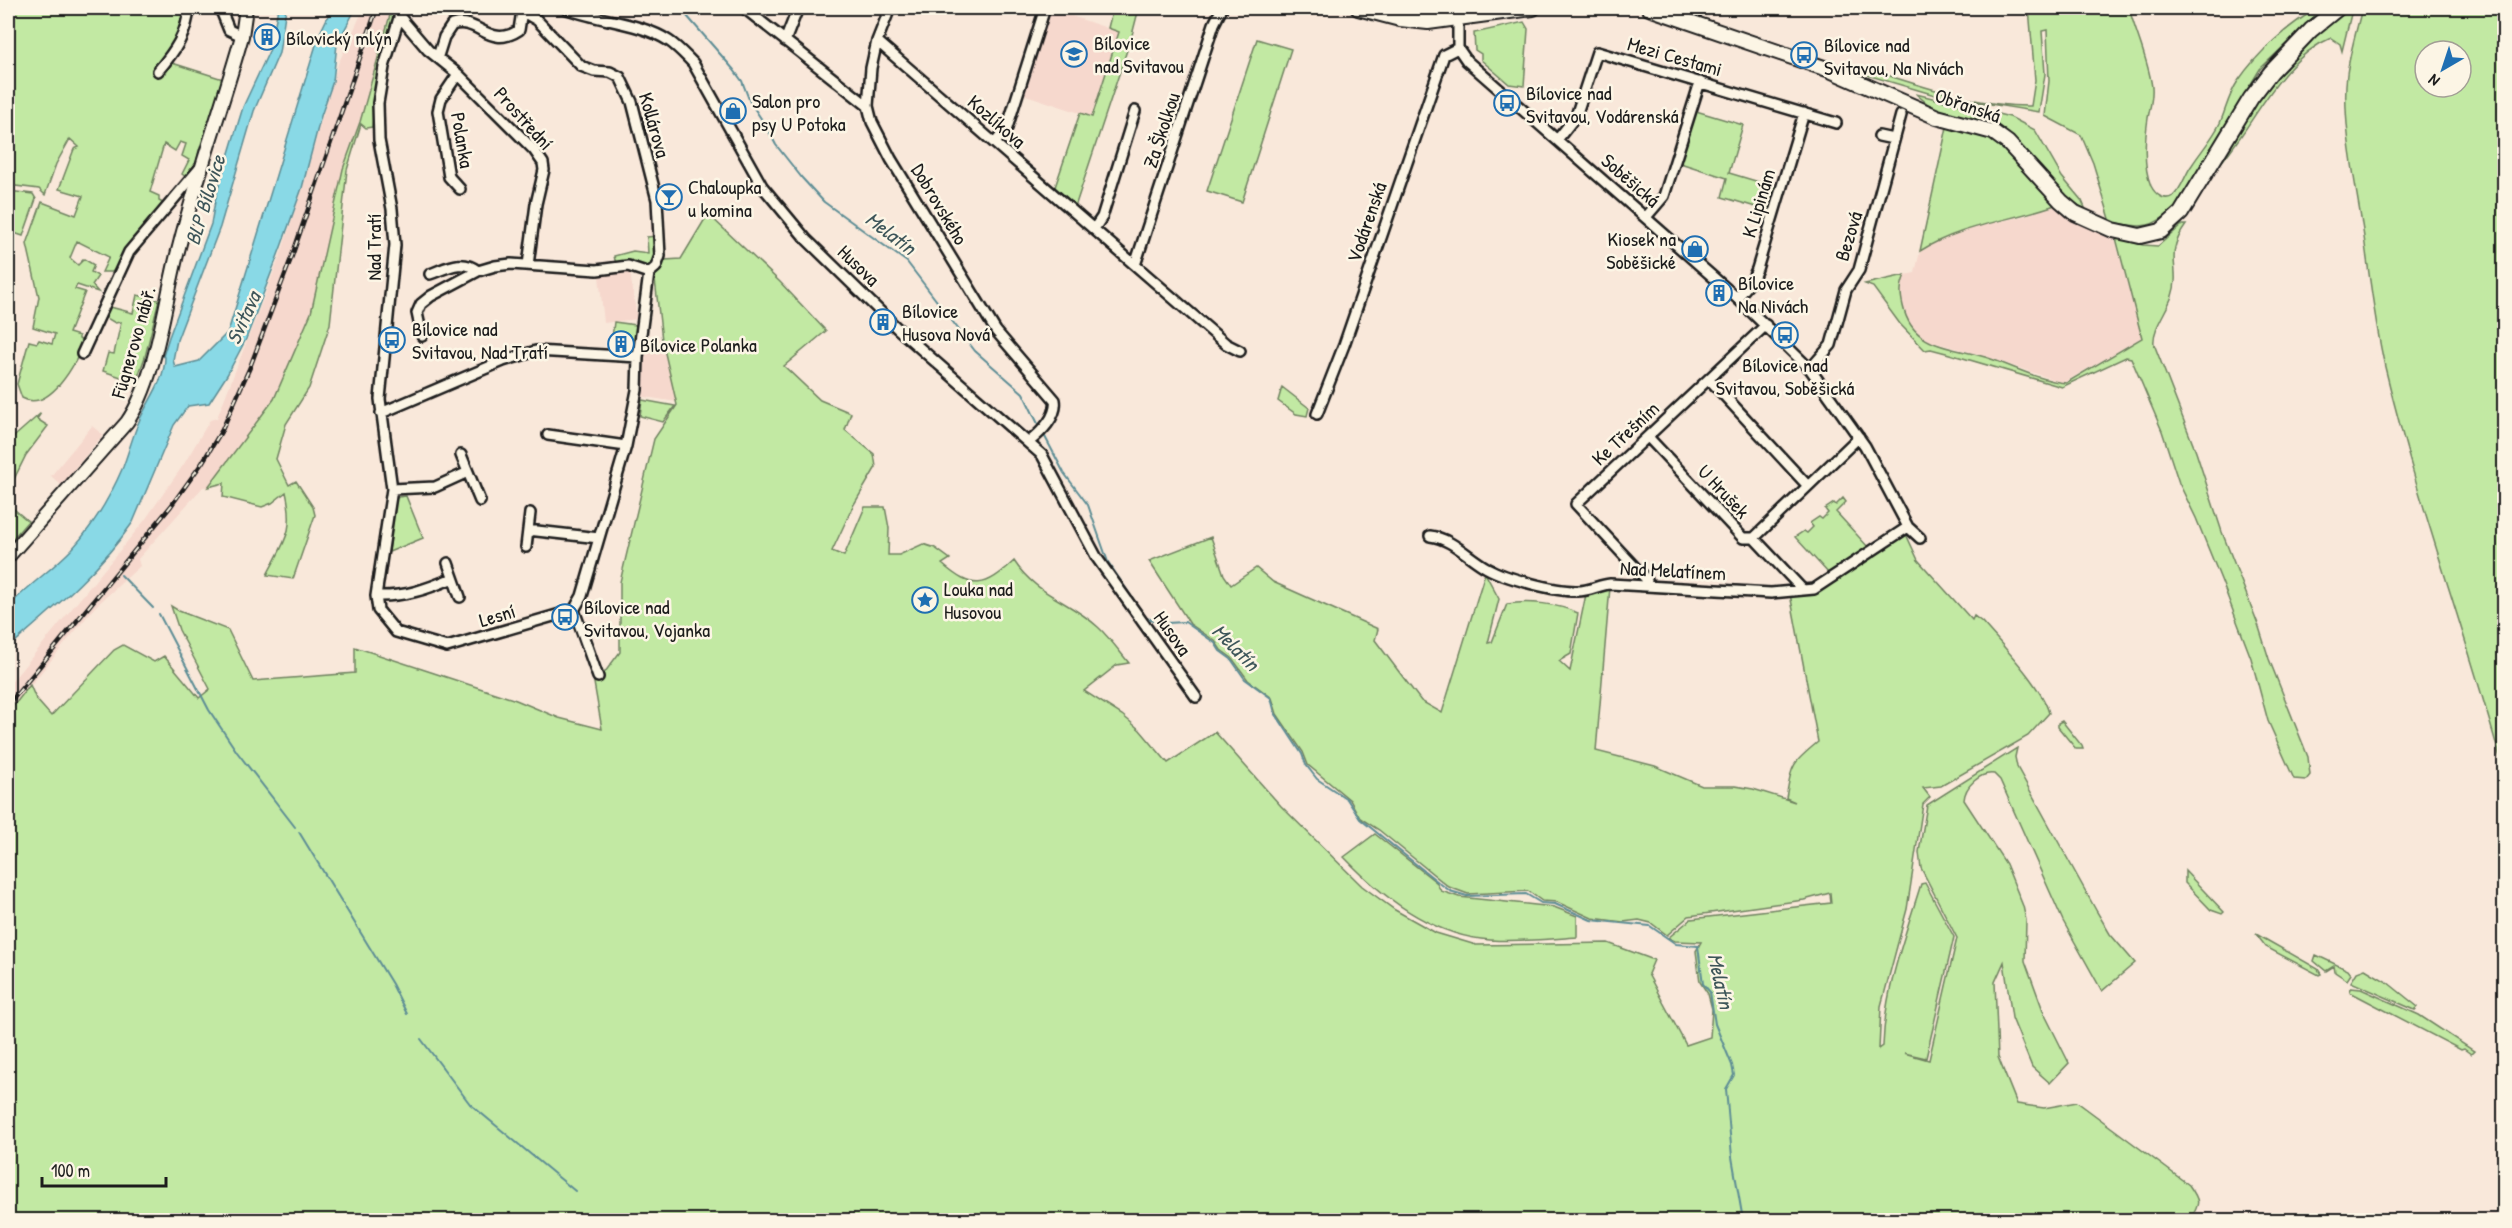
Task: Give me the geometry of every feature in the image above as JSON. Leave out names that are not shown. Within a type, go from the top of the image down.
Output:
[{"type":"main road","points":[[1358,8],[1407,20],[1428,22],[1533,8]]},
{"type":"main road","name":"Obřanská","points":[[1649,8],[1830,70],[1937,117],[1993,132],[2008,143],[2069,209],[2113,230],[2135,236],[2151,236],[2162,231],[2174,221],[2192,198],[2251,98],[2271,72],[2311,30],[2338,8]]},
{"type":"street","points":[[158,71],[172,55],[186,30],[189,8]]},
{"type":"street","points":[[220,8],[229,30],[242,36]]},
{"type":"street","name":"Fügnerovo nábř.","points":[[8,557],[127,422],[136,408],[149,374],[179,247],[242,36],[246,8]]},
{"type":"street","name":"Husova","points":[[565,8],[652,33],[678,48],[699,73],[762,186],[806,239],[904,334],[1042,455],[1097,558],[1196,697]]},
{"type":"street","points":[[744,8],[868,106]]},
{"type":"street","points":[[785,41],[798,8]]},
{"type":"street","points":[[868,106],[868,86],[877,41],[890,8]]},
{"type":"street","points":[[995,143],[1007,128],[1046,8]]},
{"type":"street","name":"Za Školkou","points":[[1135,265],[1214,24],[1222,8]]},
{"type":"street","points":[[438,56],[444,37],[452,25],[463,23],[492,37],[509,36],[519,30],[519,9]]},
{"type":"street","name":"Kollárova","points":[[519,9],[537,20],[581,66],[594,71],[610,72],[620,77],[626,87],[632,102],[657,200],[660,256],[656,267],[649,273]]},
{"type":"street","points":[[400,12],[428,50],[458,74]]},
{"type":"street","name":"Nad Tratí","points":[[376,596],[392,489],[380,399],[395,244],[392,209],[379,140],[378,103],[384,67],[400,12]]},
{"type":"street","points":[[1458,19],[1458,48]]},
{"type":"street","name":"Kozlíkova","points":[[877,41],[1226,344],[1240,351]]},
{"type":"street","name":"Soběšická","points":[[1458,48],[1477,70],[1737,298],[1810,369],[1859,437],[1908,527],[1920,538]]},
{"type":"street","name":"Vodárenská","points":[[1317,414],[1344,345],[1444,55],[1458,48]]},
{"type":"street","name":"Mezi Cestami","points":[[1557,140],[1576,116],[1597,52],[1836,123]]},
{"type":"street","name":"Polanka","points":[[458,74],[441,99],[438,111],[449,177],[460,189]]},
{"type":"street","name":"Prostřední","points":[[458,74],[534,150],[543,163],[544,170],[536,204],[528,265]]},
{"type":"street","points":[[1646,217],[1664,196],[1700,82]]},
{"type":"street","name":"Dobrovského","points":[[868,106],[872,122],[891,159],[996,331],[1055,400],[1054,413],[1042,430],[1029,442]]},
{"type":"street","points":[[1094,229],[1102,217],[1135,111]]},
{"type":"street","name":"K Lipinám","points":[[1737,298],[1752,280],[1757,269],[1804,113]]},
{"type":"street","name":"Bezová","points":[[1810,369],[1825,354],[1834,340],[1846,290],[1859,270],[1900,115]]},
{"type":"street","points":[[1879,136],[1893,139]]},
{"type":"street","name":"Fügnerovo nábř.","points":[[82,354],[129,252],[202,166]]},
{"type":"street","points":[[430,274],[460,263],[471,265],[478,271]]},
{"type":"street","points":[[422,336],[417,317],[422,304],[431,296],[478,271],[511,264],[597,270],[628,266],[649,273],[638,357],[637,390],[626,446],[582,596],[574,610],[598,677]]},
{"type":"street","name":"Ke Třešním","points":[[1647,580],[1576,504],[1766,325]]},
{"type":"street","points":[[381,413],[503,361],[536,351],[638,357]]},
{"type":"street","points":[[1709,379],[1808,486]]},
{"type":"street","points":[[548,435],[626,446]]},
{"type":"street","name":"U Hrušek","points":[[1648,436],[1743,538],[1754,538],[1802,589]]},
{"type":"street","points":[[1754,538],[1859,437]]},
{"type":"street","points":[[461,455],[480,501]]},
{"type":"street","points":[[392,489],[417,490],[435,487],[468,472]]},
{"type":"street","points":[[526,547],[530,513]]},
{"type":"street","name":"Nad Melatínem","points":[[1430,536],[1442,538],[1482,565],[1510,579],[1569,591],[1610,584],[1771,593],[1814,589],[1908,527]]},
{"type":"street","points":[[528,530],[599,538]]},
{"type":"street","points":[[448,563],[460,597]]},
{"type":"street","points":[[1631,579],[1639,572]]},
{"type":"street","points":[[376,596],[397,597],[422,591],[453,578]]},
{"type":"street","name":"Lesní","points":[[376,596],[378,610],[396,632],[447,647],[574,610]]},
{"type":"shaded area","points":[[364,8],[392,8],[360,122],[343,169],[311,313],[274,399],[208,487],[203,487],[138,559],[140,566],[95,607],[8,713],[8,686],[145,520],[184,464],[210,420],[217,418],[283,248],[338,64]]},
{"type":"shaded area","name":"Bílovice nad Svitavou","points":[[1051,9],[1119,32],[1092,117],[1023,94]]},
{"type":"shaded area","points":[[2055,205],[2069,217],[2116,241],[2142,338],[2063,383],[1978,354],[1924,340],[1906,320],[1899,289],[1905,275],[1915,273],[1920,251],[1937,240],[1962,230],[2024,216]]},
{"type":"shaded area","points":[[607,272],[630,272],[637,319],[604,323],[599,276]]},
{"type":"shaded area","points":[[644,337],[662,340],[677,402],[639,396]]},
{"type":"shaded area","points":[[92,426],[103,435],[61,485],[51,476]]},
{"type":"green space","points":[[8,8],[186,8],[186,19],[162,71],[166,73],[172,63],[226,80],[202,151],[199,150],[196,163],[186,177],[182,174],[189,160],[182,156],[186,144],[180,142],[175,151],[164,144],[150,192],[159,196],[159,201],[165,204],[118,267],[112,272],[102,272],[109,257],[77,241],[70,258],[78,265],[84,259],[94,265],[91,272],[98,276],[92,285],[98,292],[77,285],[75,289],[85,292],[69,333],[79,336],[79,339],[84,342],[75,362],[60,384],[42,399],[32,401],[22,398],[17,384],[29,341],[37,343],[39,340],[52,344],[55,334],[33,327],[39,297],[27,244],[42,202],[76,215],[83,196],[59,189],[74,149],[79,147],[70,139],[56,164],[45,195],[39,189],[8,185]]},
{"type":"green space","points":[[392,8],[397,8],[377,84],[372,127],[366,128],[361,124],[347,170],[330,324],[309,388],[286,424],[276,459],[289,485],[296,481],[313,507],[315,515],[293,579],[267,575],[289,527],[286,492],[272,503],[262,507],[223,497],[224,483],[208,487],[274,399],[311,313],[343,169],[360,122]]},
{"type":"green space","points":[[1113,8],[1139,8],[1075,207],[1054,190],[1080,113],[1092,117],[1119,32],[1108,28]]},
{"type":"green space","points":[[2029,8],[2129,8],[2152,87],[2145,152],[2148,178],[2157,194],[2170,198],[2179,189],[2217,129],[2230,96],[2246,70],[2274,40],[2296,22],[2318,8],[2321,11],[2329,8],[2323,14],[2321,12],[2314,17],[2260,69],[2175,209],[2158,221],[2138,226],[2111,222],[2093,163],[2081,135],[2045,116],[2049,81],[2047,30],[2042,31],[2045,74],[2039,112],[1935,95],[1867,75],[1867,71],[1877,72],[1973,100],[2031,106],[2035,80]]},
{"type":"green space","points":[[2344,8],[2352,10],[2342,51],[2340,44],[2331,38],[2312,49],[2295,63],[2212,173],[2265,87],[2287,60]]},
{"type":"green space","points":[[2362,8],[2504,8],[2504,772],[2412,469],[2378,335],[2346,112],[2347,74]]},
{"type":"green space","points":[[1524,22],[1528,29],[1524,86],[1509,84],[1481,60],[1481,54],[1475,50],[1474,33]]},
{"type":"green space","points":[[1257,39],[1291,49],[1242,202],[1207,191]]},
{"type":"green space","points":[[1916,94],[2010,117],[2035,130],[2062,177],[2082,201],[2086,210],[2068,199],[2018,143],[1999,127],[1935,110]]},
{"type":"green space","points":[[1696,111],[1743,125],[1729,173],[1776,187],[1769,211],[1722,197],[1727,178],[1680,163]]},
{"type":"green space","points":[[1947,127],[1994,140],[2055,205],[1969,229],[1920,251]]},
{"type":"green space","points":[[8,191],[33,194],[36,199],[23,236],[8,231]]},
{"type":"green space","points":[[708,214],[780,282],[826,331],[784,366],[820,400],[851,413],[845,430],[874,454],[876,467],[853,506],[832,551],[844,556],[865,507],[885,507],[889,528],[888,555],[899,555],[923,544],[935,548],[950,559],[942,564],[953,573],[962,579],[979,583],[995,577],[1014,561],[1032,582],[1098,627],[1129,663],[1117,665],[1084,691],[1122,715],[1140,730],[1168,763],[1215,732],[1281,806],[1362,886],[1395,910],[1436,933],[1476,945],[1608,943],[1654,960],[1648,974],[1686,1045],[1710,1037],[1712,1009],[1708,994],[1700,982],[1696,951],[1701,942],[1675,941],[1668,938],[1691,919],[1831,903],[1830,893],[1804,900],[1689,916],[1667,935],[1651,923],[1639,920],[1623,922],[1592,918],[1557,902],[1542,901],[1528,891],[1468,894],[1449,887],[1379,830],[1360,818],[1350,800],[1308,765],[1303,752],[1277,714],[1272,698],[1248,680],[1232,658],[1221,650],[1215,641],[1190,624],[1149,561],[1211,537],[1224,575],[1231,585],[1256,568],[1273,582],[1378,629],[1375,640],[1421,701],[1442,713],[1485,573],[1499,599],[1488,643],[1492,642],[1507,604],[1525,602],[1543,604],[1578,613],[1571,654],[1559,661],[1570,671],[1586,594],[1610,587],[1596,751],[1655,766],[1702,786],[1735,786],[1753,789],[1795,802],[1786,798],[1792,771],[1802,755],[1818,742],[1790,594],[1816,590],[1905,532],[1918,560],[1972,620],[1974,616],[1982,622],[2010,653],[2038,690],[2049,713],[2028,736],[1941,786],[1923,788],[1930,797],[1923,804],[1907,909],[1881,1006],[1879,1049],[1883,1046],[1887,1004],[1896,964],[1921,884],[1925,883],[1954,937],[1926,1058],[1904,1053],[1929,1060],[1957,938],[1921,868],[1919,852],[1927,805],[2017,748],[2015,757],[2017,767],[2110,934],[2135,963],[2102,991],[2063,921],[2000,780],[1994,774],[1989,774],[1974,781],[1967,790],[1964,800],[2006,864],[2023,906],[2026,920],[2025,961],[2044,1013],[2069,1063],[2050,1083],[2032,1067],[2012,1018],[2004,962],[1995,982],[1998,1057],[2017,1104],[2044,1108],[2077,1102],[2189,1185],[2198,1202],[2190,1220],[8,1220],[8,713],[30,685],[36,699],[51,716],[114,650],[123,645],[154,662],[164,656],[199,698],[210,689],[179,630],[171,606],[228,630],[253,681],[355,673],[355,647],[516,700],[559,718],[602,729],[593,677],[602,676],[620,652],[620,582],[654,439],[677,405],[662,340],[654,271],[665,260],[681,259]]},
{"type":"green space","points":[[2182,225],[2186,225],[2179,236],[2174,254],[2175,286],[2155,332],[2154,344],[2196,452],[2222,532],[2258,624],[2269,659],[2308,757],[2310,775],[2306,780],[2294,779],[2268,721],[2251,658],[2196,518],[2179,483],[2162,431],[2131,358],[2126,357],[2062,387],[1946,353],[1931,349],[1925,350],[1900,324],[1873,287],[1865,284],[1905,275],[1901,290],[1903,306],[1908,321],[1926,339],[1991,359],[2037,377],[2066,383],[2142,338],[2116,238],[2143,245],[2158,246]]},
{"type":"green space","points":[[657,236],[656,257],[652,267],[616,264],[614,256],[633,251],[648,253],[647,237]]},
{"type":"green space","points":[[137,295],[159,300],[145,357],[136,382],[103,371],[108,353],[114,354],[121,322],[115,323],[105,317],[110,307],[133,313]]},
{"type":"green space","points":[[614,322],[636,325],[635,340],[612,338]]},
{"type":"green space","points":[[1282,387],[1309,408],[1307,416],[1296,414],[1278,401]]},
{"type":"green space","points":[[642,400],[675,406],[663,422],[640,416]]},
{"type":"green space","points":[[41,413],[37,419],[48,426],[26,455],[11,485],[8,484],[8,442]]},
{"type":"green space","points":[[406,496],[423,538],[389,552],[395,501],[398,497]]},
{"type":"green space","points":[[1843,498],[1846,502],[1836,512],[1869,548],[1830,575],[1795,537],[1804,531],[1807,533],[1813,527],[1810,523],[1819,517],[1822,519],[1828,513],[1825,509],[1834,503],[1836,505]]},
{"type":"green space","points":[[8,504],[28,521],[8,544]]},
{"type":"green space","points":[[2062,721],[2083,749],[2076,749],[2058,727],[2058,723]]},
{"type":"green space","points":[[1375,834],[1436,882],[1441,891],[1459,897],[1554,907],[1577,916],[1577,937],[1490,940],[1469,937],[1428,923],[1392,900],[1344,857]]},
{"type":"green space","points":[[2185,871],[2224,912],[2222,914],[2211,910],[2185,883]]},
{"type":"green space","points":[[2256,934],[2318,969],[2321,974],[2266,947]]},
{"type":"green space","points":[[2316,955],[2348,970],[2351,974],[2347,980],[2335,972],[2334,966],[2326,971],[2314,961]]},
{"type":"green space","points":[[2365,969],[2387,982],[2418,1007],[2415,1010],[2351,982],[2357,972]]},
{"type":"green space","points":[[2351,988],[2361,989],[2419,1015],[2474,1051],[2471,1054],[2464,1049],[2461,1050],[2350,992]]},
{"type":"water","name":"Svitava","points":[[278,8],[286,8],[279,53],[254,111],[220,227],[177,340],[173,360],[175,367],[199,361],[228,332],[319,35],[332,8],[356,8],[337,44],[333,81],[302,188],[246,339],[209,403],[188,406],[174,425],[133,522],[120,540],[75,589],[8,648],[8,607],[80,540],[107,499],[123,467],[140,419],[162,374],[165,357],[163,356],[211,224],[216,196],[243,107],[270,49]]},
{"type":"waterway","name":"Melatín","points":[[680,8],[742,81],[750,102],[776,145],[802,178],[824,202],[907,262],[975,351],[1023,393],[1040,428]]},
{"type":"waterway","name":"Melatín","points":[[1043,433],[1064,473],[1088,505],[1108,562],[1146,618],[1167,623],[1185,622],[1215,643],[1220,651],[1231,659],[1245,679],[1271,698],[1275,713],[1317,779],[1347,799],[1360,819],[1438,882],[1450,891],[1467,896],[1526,894],[1541,903],[1555,904],[1591,920],[1650,926],[1676,944],[1698,946],[1703,984],[1710,992],[1715,1024],[1734,1075],[1726,1089],[1732,1157],[1743,1220]]},
{"type":"waterway","points":[[121,575],[153,608]]},
{"type":"waterway","points":[[159,614],[209,710],[237,752],[295,827]]},
{"type":"waterway","points":[[299,832],[392,984],[407,1014]]},
{"type":"waterway","points":[[421,1039],[470,1104],[575,1191]]},
{"type":"railway","points":[[8,705],[171,506],[222,430],[250,367],[292,256],[377,8]]},
{"type":"place","name":"Bílovický mlýn","points":[[267,37]]},
{"type":"place","name":"Bílovice nad Svitavou","points":[[1074,54]]},
{"type":"place","name":"Bílovice nad Svitavou, Na Nivách","points":[[1804,55]]},
{"type":"place","name":"Bílovice nad Svitavou, Vodárenská","points":[[1507,103]]},
{"type":"place","name":"Salon pro psy U Potoka","points":[[733,111]]},
{"type":"place","name":"Chaloupka u komina","points":[[669,197]]},
{"type":"place","name":"Kiosek na Soběšické","points":[[1695,249]]},
{"type":"place","name":"Bílovice Na Nivách","points":[[1719,293]]},
{"type":"place","name":"Bílovice Husova Nová","points":[[883,322]]},
{"type":"place","name":"Bílovice nad Svitavou, Soběšická","points":[[1785,335]]},
{"type":"place","name":"Bílovice nad Svitavou, Nad Tratí","points":[[392,340]]},
{"type":"place","name":"Bílovice Polanka","points":[[621,344]]},
{"type":"place","name":"Louka nad Husovou","points":[[925,600]]},
{"type":"place","name":"Bílovice nad Svitavou, Vojanka","points":[[565,617]]},
{"type":"water label","name":"BLP Bílovice","points":[[205,200]]}]
